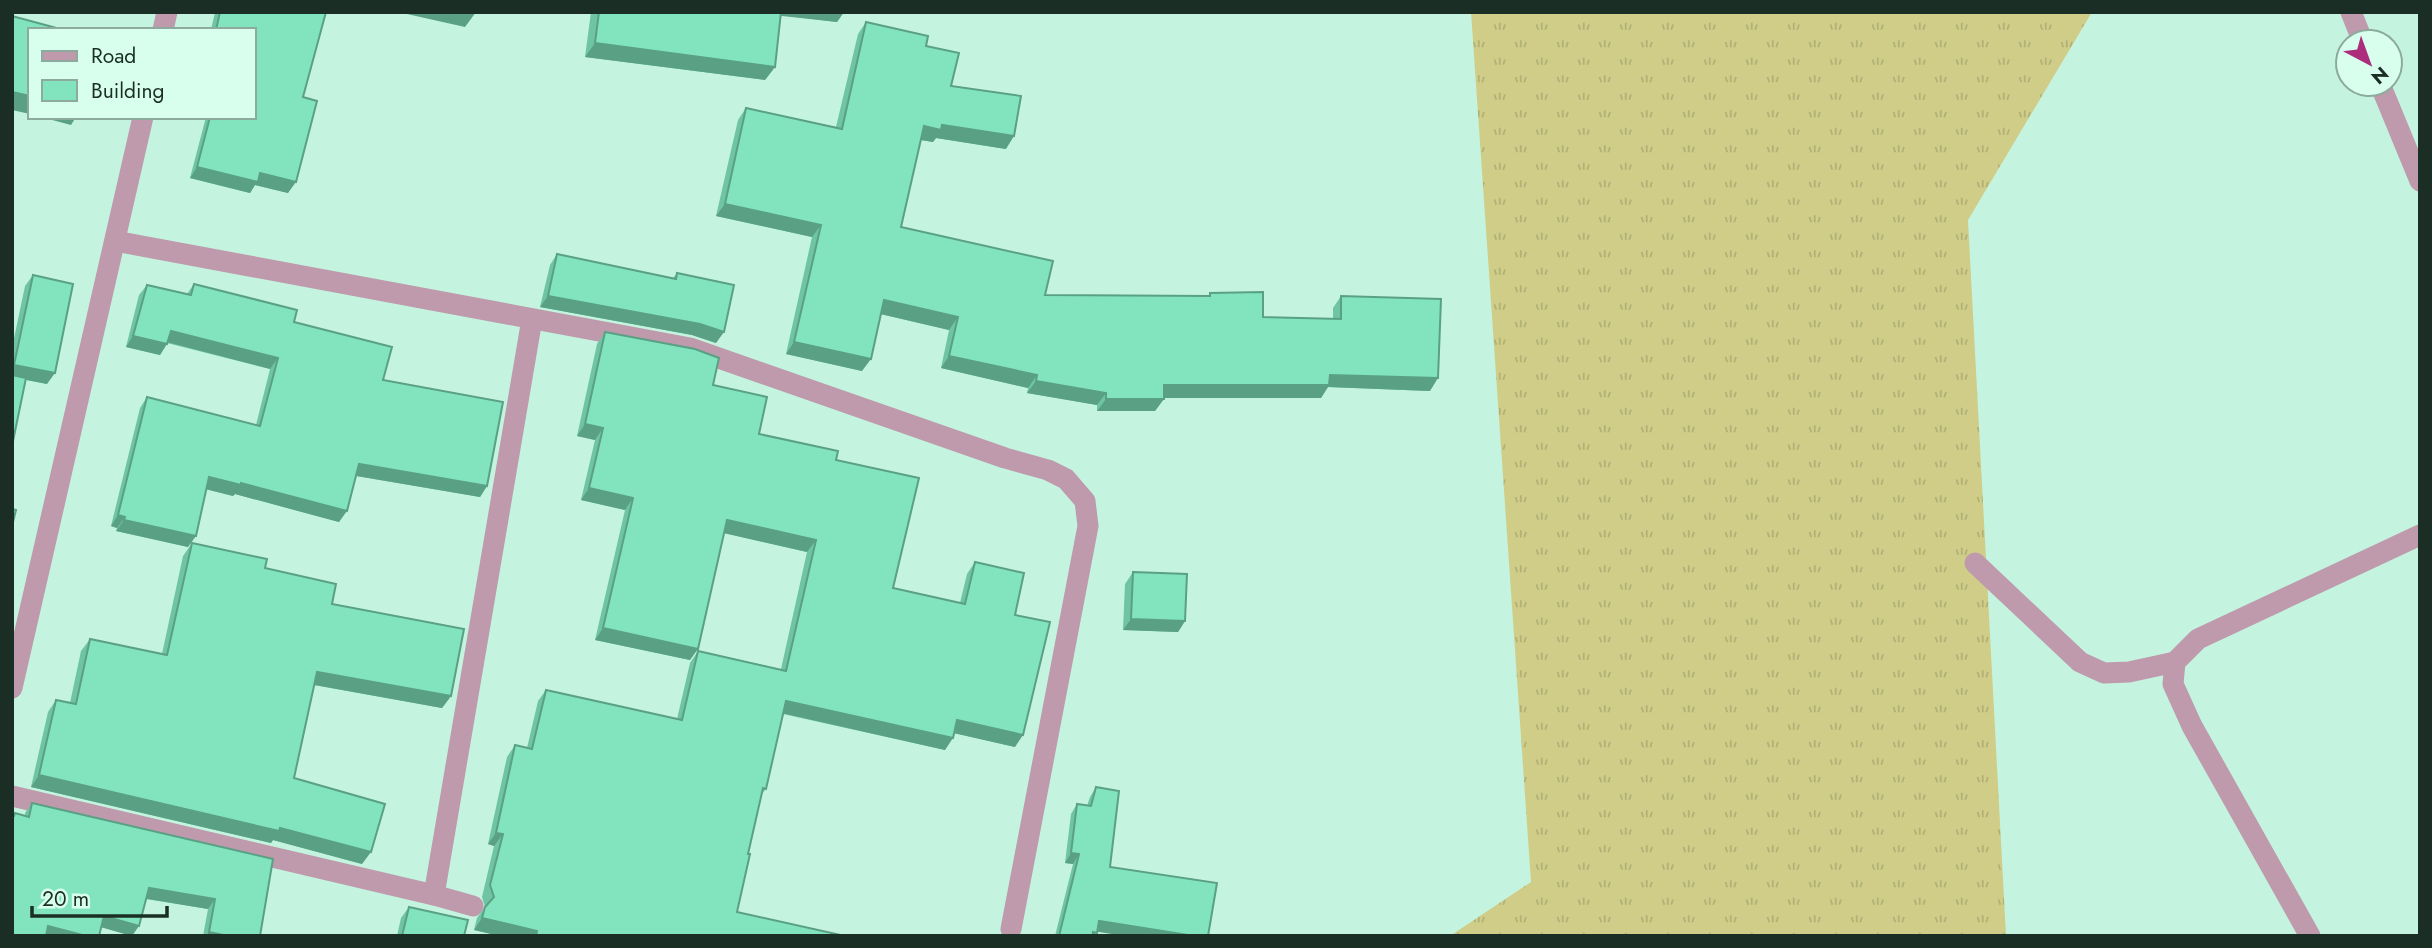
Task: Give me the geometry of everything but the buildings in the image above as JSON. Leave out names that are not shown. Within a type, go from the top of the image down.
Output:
[{"type":"street","points":[[2387,98],[2420,181]]},
{"type":"street","points":[[12,688],[143,119]]},
{"type":"street","points":[[115,241],[690,348],[1005,458],[1048,470],[1066,479],[1085,501],[1088,526],[1012,929]]},
{"type":"street","points":[[434,895],[532,319]]},
{"type":"street","points":[[1975,564],[2080,662],[2104,673],[2129,672],[2175,662],[2198,639],[2420,535]]},
{"type":"street","points":[[2175,662],[2173,684],[2192,726],[2310,936]]},
{"type":"street","points":[[12,796],[473,906]]},
{"type":"green space","points":[[1471,12],[2092,12],[1968,220],[2006,936],[1450,936],[1531,882]]}]
